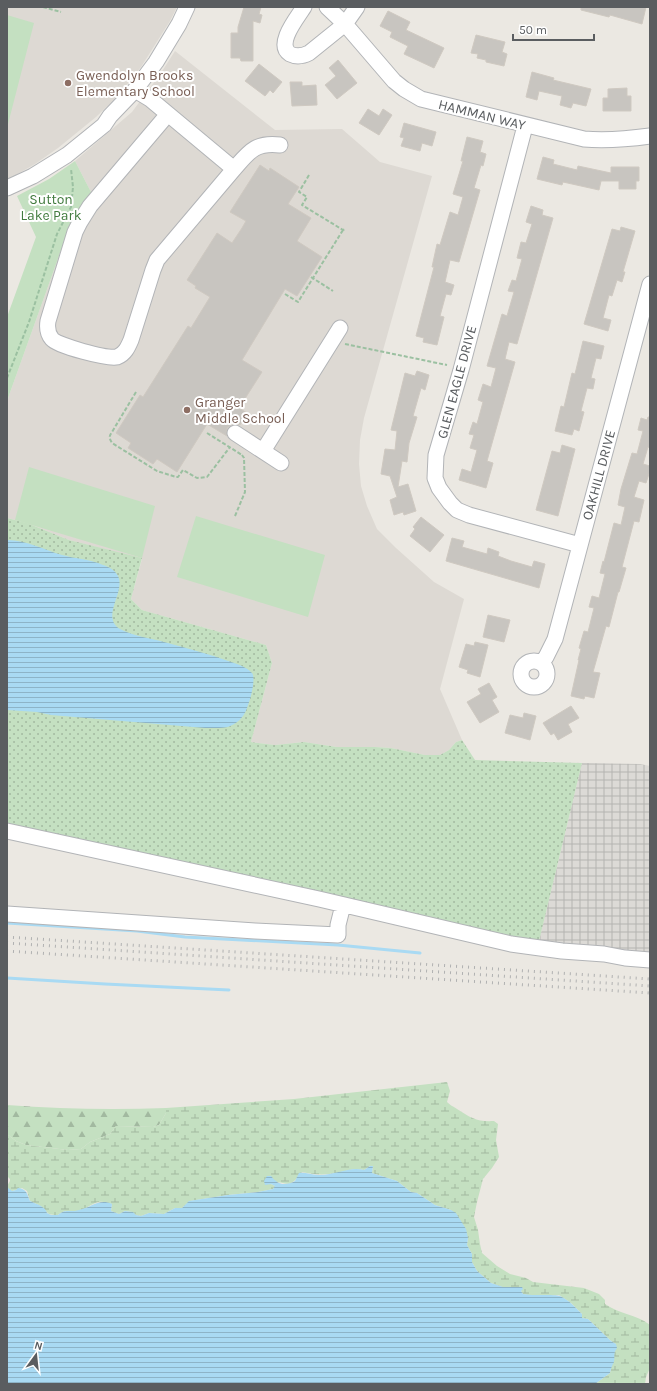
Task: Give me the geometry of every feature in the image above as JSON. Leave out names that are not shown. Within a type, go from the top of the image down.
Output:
[{"type":"street","points":[[7,188],[33,176],[67,155],[104,125],[110,116],[135,90],[163,51],[188,7]]},
{"type":"street","points":[[304,7],[290,28],[285,40],[285,45],[291,54],[304,56],[345,24],[357,7]]},
{"type":"street","name":"HAMMAN WAY","points":[[327,7],[345,24],[384,71],[399,85],[413,95],[430,102],[584,139],[610,140],[650,136]]},
{"type":"street","points":[[135,90],[150,99],[234,169]]},
{"type":"street","points":[[168,114],[90,206],[80,222],[72,242],[48,321],[47,329],[49,335],[56,343],[103,356],[117,357],[126,351],[157,260],[249,151],[262,145],[280,145]]},
{"type":"street","name":"GLEN EAGLE DRIVE","points":[[526,126],[461,370],[436,455],[435,478],[438,488],[457,510],[469,515],[580,545]]},
{"type":"street","name":"OAKHILL DRIVE","points":[[540,663],[551,649],[555,639],[650,284]]},
{"type":"street","points":[[263,451],[340,328]]},
{"type":"street","points":[[235,433],[281,463]]},
{"type":"street","points":[[7,831],[343,904],[511,944],[650,960]]},
{"type":"street","points":[[7,914],[255,931],[338,935],[338,925],[343,904]]},
{"type":"path","points":[[43,7],[61,12]]},
{"type":"path","points":[[7,378],[29,322],[57,234],[71,207],[73,187],[71,169]]},
{"type":"path","points":[[309,175],[299,192],[307,197],[302,204],[343,230]]},
{"type":"path","points":[[285,294],[298,302],[343,230],[346,229]]},
{"type":"path","points":[[312,278],[333,291]]},
{"type":"path","points":[[341,343],[447,365]]},
{"type":"path","points":[[136,392],[112,432],[110,439],[112,443],[157,471],[178,477],[183,470],[197,478],[207,477],[230,447]]},
{"type":"path","points":[[208,433],[242,455],[244,458],[245,492],[235,516]]},
{"type":"shaded area","name":"Gwendolyn Brooks Elementary School","points":[[7,7],[177,7],[170,21],[141,67],[116,98],[96,117],[58,148],[35,164],[7,180]]},
{"type":"shaded area","name":"Granger Middle School","points":[[175,51],[275,130],[342,129],[380,162],[432,176],[364,418],[360,440],[359,464],[361,486],[367,506],[377,529],[434,582],[464,599],[440,689],[462,740],[456,742],[449,750],[440,755],[425,755],[391,748],[337,747],[304,742],[275,745],[251,742],[272,663],[266,645],[142,610],[131,599],[142,559],[69,540],[27,523],[7,518],[7,401],[65,239],[92,194],[75,161],[132,112],[161,73]]},
{"type":"shaded area","points":[[582,763],[640,764],[650,766],[650,954],[539,941]]},
{"type":"green space","points":[[7,15],[34,23],[7,128]]},
{"type":"green space","name":"Sutton Lake Park","points":[[75,161],[92,194],[65,239],[7,401],[7,317],[36,237],[17,196],[49,179]]},
{"type":"green space","points":[[29,467],[155,506],[142,558],[15,520]]},
{"type":"green space","points":[[196,516],[325,555],[308,617],[177,577]]},
{"type":"green space","points":[[7,518],[27,523],[69,540],[142,558],[131,599],[142,610],[266,645],[272,663],[251,742],[275,745],[304,742],[337,747],[391,748],[425,755],[440,755],[449,750],[456,742],[462,740],[475,760],[582,763],[539,941],[491,933],[7,825]]},
{"type":"green space","points":[[447,1082],[450,1091],[448,1103],[474,1119],[494,1121],[498,1124],[496,1140],[499,1157],[483,1179],[474,1217],[482,1253],[497,1266],[510,1274],[526,1278],[533,1282],[584,1288],[599,1294],[605,1300],[605,1304],[616,1310],[639,1318],[650,1325],[650,1368],[645,1384],[595,1384],[610,1373],[616,1344],[588,1319],[582,1318],[582,1314],[571,1303],[559,1295],[532,1296],[523,1294],[521,1291],[522,1287],[502,1287],[491,1283],[477,1271],[472,1262],[472,1254],[467,1245],[468,1238],[451,1210],[435,1205],[417,1193],[411,1192],[397,1181],[372,1173],[373,1166],[370,1166],[364,1170],[360,1169],[328,1174],[302,1172],[297,1179],[289,1184],[276,1182],[271,1184],[275,1186],[273,1189],[190,1201],[182,1208],[175,1208],[164,1214],[149,1213],[141,1216],[125,1211],[119,1214],[111,1211],[112,1204],[102,1202],[95,1203],[82,1210],[64,1211],[58,1215],[52,1215],[30,1201],[27,1191],[22,1188],[12,1191],[7,1189],[10,1179],[7,1176],[7,1134],[16,1141],[26,1145],[68,1150],[81,1149],[90,1142],[110,1134],[116,1126],[153,1127],[159,1125],[166,1113],[166,1108],[294,1099]]},
{"type":"green space","points":[[7,1105],[86,1109],[166,1108],[166,1113],[159,1125],[153,1127],[116,1126],[110,1134],[90,1142],[81,1149],[68,1150],[26,1145],[16,1141],[7,1134]]},
{"type":"water","points":[[7,540],[14,540],[62,555],[93,561],[114,570],[120,582],[112,618],[114,624],[120,629],[136,635],[214,656],[247,669],[253,676],[253,688],[243,716],[239,721],[230,726],[221,728],[205,728],[7,710]]},
{"type":"water","points":[[370,1166],[373,1166],[372,1173],[397,1181],[411,1192],[417,1193],[435,1205],[456,1213],[466,1229],[468,1238],[467,1245],[472,1254],[472,1262],[477,1271],[491,1283],[503,1287],[522,1287],[523,1289],[521,1291],[523,1294],[560,1296],[572,1304],[582,1314],[582,1318],[588,1319],[616,1344],[617,1348],[610,1373],[595,1384],[7,1384],[7,1187],[12,1191],[18,1188],[23,1189],[30,1201],[42,1207],[51,1215],[58,1215],[66,1211],[79,1210],[95,1204],[107,1202],[112,1204],[111,1211],[119,1214],[125,1211],[133,1212],[136,1215],[141,1216],[149,1213],[164,1214],[175,1208],[182,1208],[189,1201],[273,1189],[275,1186],[271,1184],[265,1185],[264,1181],[267,1176],[271,1176],[280,1184],[286,1184],[295,1181],[299,1173],[324,1175],[353,1169],[364,1170]]},
{"type":"building","points":[[244,7],[261,7],[259,14],[262,15],[260,23],[253,21],[253,61],[241,61],[240,58],[231,58],[231,33],[238,33],[238,27]]},
{"type":"building","points":[[581,7],[646,7],[642,24],[610,15],[609,17],[581,10]]},
{"type":"building","points":[[388,11],[410,22],[406,30],[444,48],[434,68],[404,54],[408,46],[390,37],[392,32],[380,26]]},
{"type":"building","points":[[476,35],[505,42],[502,52],[507,54],[504,66],[486,62],[486,60],[477,58],[478,54],[471,53]]},
{"type":"building","points":[[338,60],[357,83],[337,99],[325,85],[336,76],[329,68]]},
{"type":"building","points":[[259,64],[282,82],[273,93],[270,90],[265,96],[245,81]]},
{"type":"building","points":[[532,72],[554,78],[553,80],[591,89],[586,106],[573,103],[571,108],[560,105],[562,96],[539,91],[537,100],[526,97]]},
{"type":"building","points":[[290,82],[302,82],[302,86],[316,85],[317,105],[292,106]]},
{"type":"building","points":[[627,88],[627,96],[631,96],[631,111],[603,111],[603,98],[608,98],[608,89]]},
{"type":"building","points":[[368,109],[379,116],[383,109],[392,115],[379,135],[359,123]]},
{"type":"building","points":[[404,123],[436,132],[432,146],[422,143],[420,151],[401,146],[404,138],[400,137]]},
{"type":"building","points":[[467,137],[483,141],[480,152],[486,154],[474,188],[480,190],[459,262],[450,260],[445,282],[454,285],[451,295],[446,294],[440,316],[444,317],[437,345],[423,342],[424,338],[416,336],[434,267],[432,267],[437,244],[440,245],[450,212],[458,215],[463,197],[453,194],[463,161],[461,161]]},
{"type":"building","points":[[543,157],[554,160],[553,164],[577,170],[578,166],[611,173],[611,167],[639,167],[639,181],[636,181],[636,189],[619,189],[619,181],[601,181],[599,190],[563,182],[562,185],[537,179]]},
{"type":"building","points":[[260,165],[269,171],[270,168],[299,187],[288,204],[311,218],[297,241],[322,257],[297,296],[285,289],[242,360],[262,372],[239,408],[247,413],[240,425],[235,424],[227,428],[227,436],[207,424],[177,472],[157,459],[153,464],[128,448],[131,443],[116,433],[140,395],[143,397],[188,326],[191,328],[210,297],[195,288],[196,286],[187,280],[217,233],[232,243],[242,228],[246,221],[230,212]]},
{"type":"building","points":[[531,206],[543,210],[542,215],[553,218],[517,344],[509,342],[505,359],[515,362],[487,461],[493,463],[486,488],[459,480],[462,469],[471,472],[477,450],[470,448],[474,435],[469,434],[473,422],[477,424],[483,402],[478,400],[483,384],[491,387],[496,368],[487,366],[502,314],[507,316],[514,292],[508,291],[512,280],[516,281],[522,259],[517,258],[521,242],[526,243],[532,224],[526,222]]},
{"type":"building","points":[[621,227],[635,231],[623,272],[625,272],[622,282],[617,280],[612,296],[609,295],[603,318],[611,320],[608,331],[584,324],[612,229],[620,231]]},
{"type":"building","points":[[583,341],[604,346],[601,359],[596,358],[591,378],[595,379],[593,389],[587,388],[581,411],[584,412],[579,431],[574,429],[572,435],[555,431],[561,406],[564,407],[572,373],[575,374]]},
{"type":"building","points":[[417,371],[429,375],[425,390],[421,388],[413,416],[417,417],[409,443],[407,462],[402,461],[398,487],[408,484],[416,511],[404,515],[403,512],[394,515],[390,500],[397,497],[390,476],[381,474],[385,449],[395,450],[397,431],[391,430],[405,373],[415,376]]},
{"type":"building","points":[[648,417],[650,417],[650,448],[648,447],[643,464],[650,466],[650,471],[646,483],[639,481],[634,497],[644,500],[639,522],[634,521],[622,567],[626,568],[609,627],[606,626],[593,672],[600,673],[594,698],[585,696],[584,699],[571,696],[581,649],[579,648],[584,631],[588,632],[594,608],[589,607],[592,596],[599,598],[605,574],[600,573],[614,523],[621,525],[625,507],[618,505],[621,489],[632,453],[637,454],[643,431],[638,430],[641,418],[647,420]]},
{"type":"building","points":[[562,445],[575,449],[558,516],[536,510],[552,451],[560,453]]},
{"type":"building","points":[[421,517],[444,535],[430,552],[410,536],[415,529],[413,527]]},
{"type":"building","points":[[452,538],[464,541],[462,547],[487,554],[488,548],[499,552],[498,556],[532,567],[534,561],[545,564],[539,588],[446,561]]},
{"type":"building","points":[[488,615],[510,620],[504,642],[483,637]]},
{"type":"building","points":[[475,642],[488,645],[480,677],[467,673],[468,670],[459,667],[466,644],[474,646]]},
{"type":"building","points":[[489,683],[497,697],[492,700],[499,712],[480,723],[467,702],[481,694],[478,689]]},
{"type":"building","points":[[571,706],[579,718],[568,724],[572,732],[558,740],[554,733],[551,735],[543,723]]},
{"type":"building","points":[[524,713],[536,716],[530,740],[505,733],[510,715],[523,718]]},
{"type":"waterway","points":[[7,923],[137,931],[185,937],[338,945],[420,953]]},
{"type":"waterway","points":[[7,978],[229,990]]},
{"type":"railway","points":[[7,937],[650,979]]},
{"type":"railway","points":[[7,943],[650,986]]},
{"type":"railway","points":[[7,951],[650,993]]},
{"type":"place","name":"Gwendolyn Brooks Elementary School","points":[[68,83]]},
{"type":"place","name":"Granger Middle School","points":[[187,410]]}]
